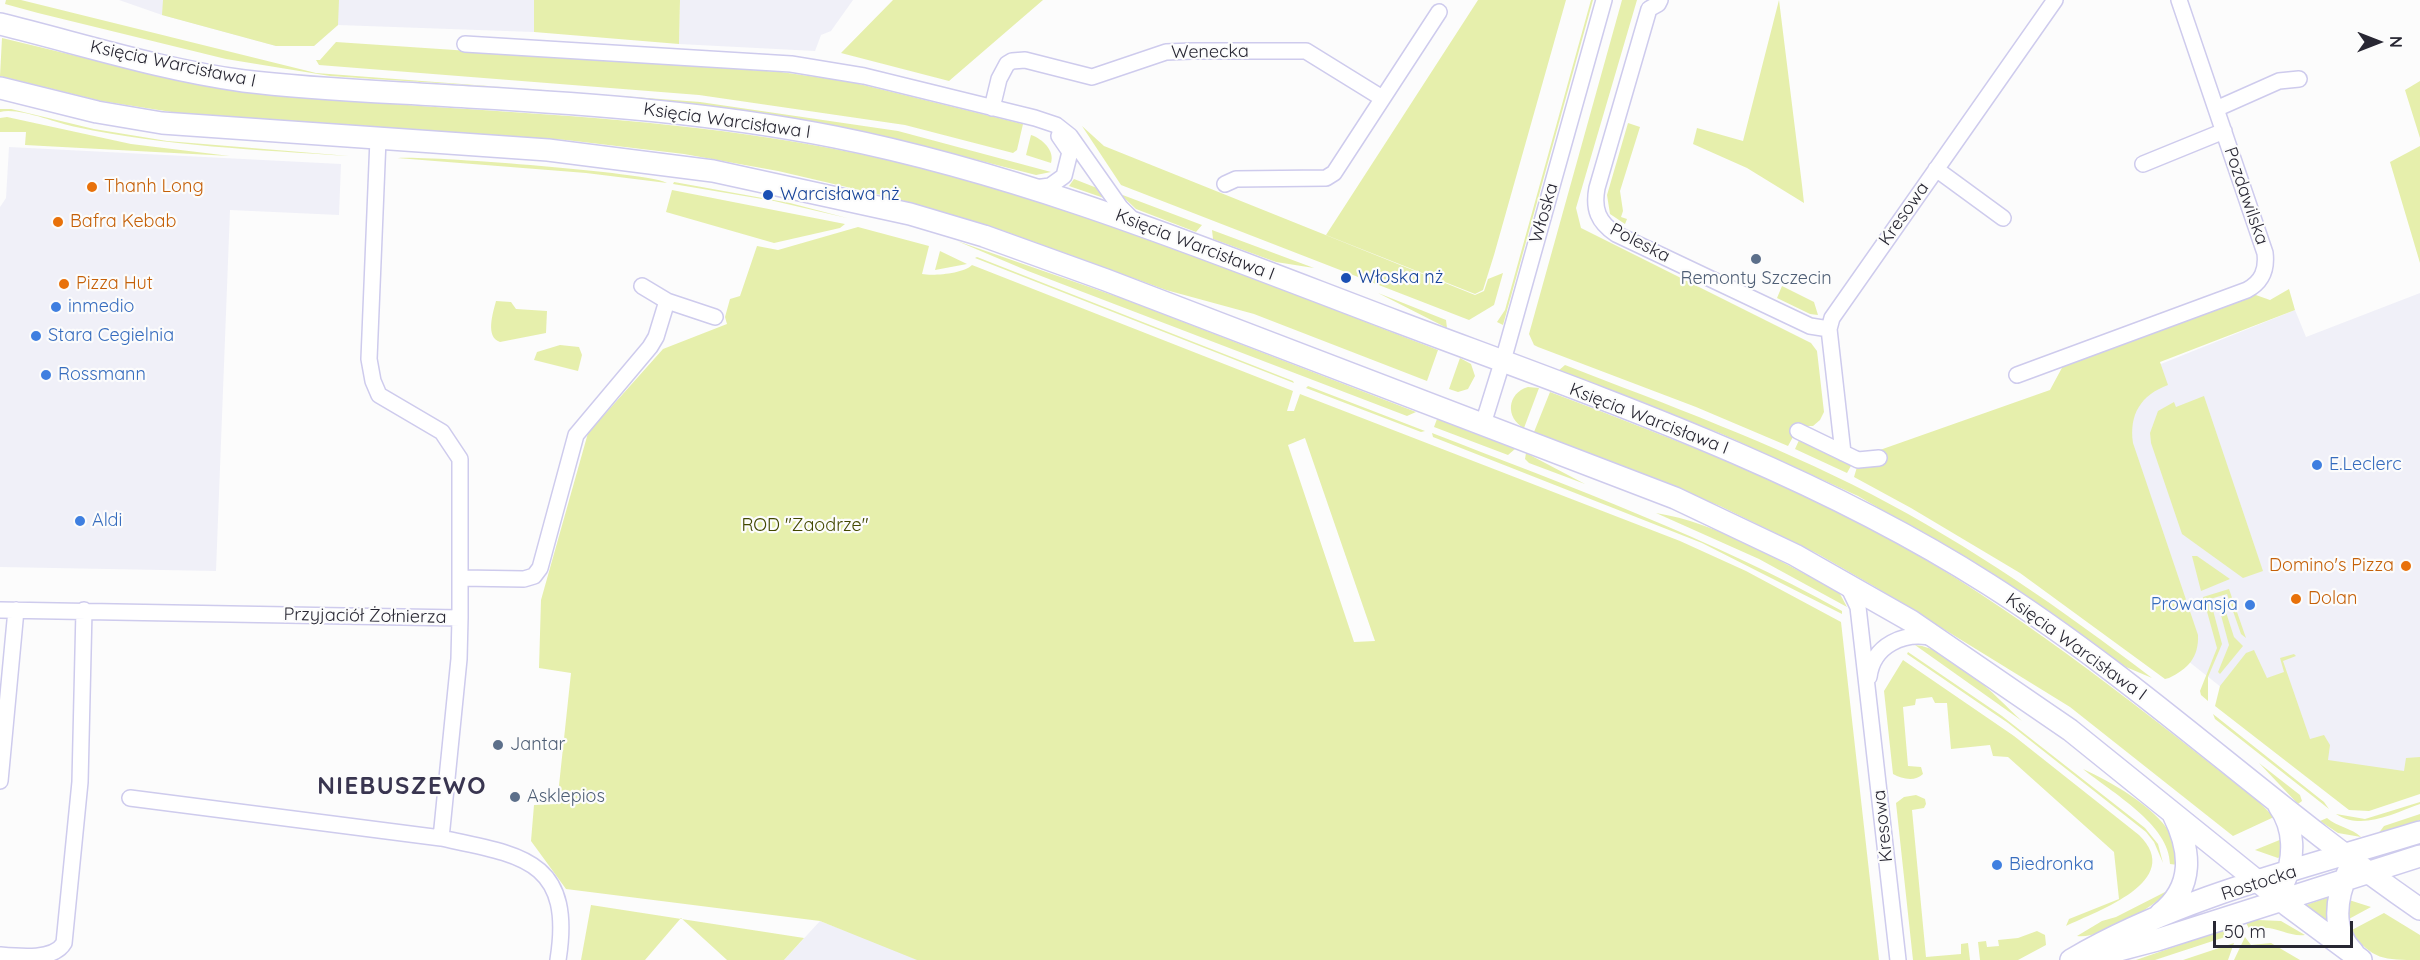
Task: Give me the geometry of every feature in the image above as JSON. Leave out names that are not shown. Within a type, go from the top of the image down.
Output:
[{"type":"street","name":"Włoska","points":[[1483,424],[1503,362],[1604,0]]},
{"type":"street","name":"Poleska","points":[[1660,0],[1658,4],[1649,9],[1600,177],[1596,196],[1598,216],[1602,223],[1616,234],[1810,326],[1829,329]]},
{"type":"street","name":"Kresowa","points":[[1829,329],[1834,314],[2055,0]]},
{"type":"street","name":"Pozdawilska","points":[[2017,375],[2247,290],[2257,284],[2264,271],[2265,253],[2179,0]]},
{"type":"street","points":[[1225,184],[1236,179],[1326,178],[1334,173],[1439,12]]},
{"type":"street","name":"Księcia Warcisława I","points":[[0,24],[160,64],[240,80],[298,86],[598,105],[742,121],[881,147],[1035,188],[1135,222],[1745,456],[1894,528],[1985,582],[2077,644],[2273,799],[2352,868],[2420,909]]},
{"type":"street","points":[[465,44],[791,64],[864,76],[1035,118],[1056,125],[1071,136],[1120,207],[1135,222]]},
{"type":"street","name":"Wenecka","points":[[992,108],[999,79],[1007,64],[1012,61],[1025,60],[1092,77],[1166,52],[1192,51],[1306,51],[1382,98]]},
{"type":"street","points":[[2216,109],[2278,81],[2299,79]]},
{"type":"street","points":[[0,88],[97,112],[162,123],[548,150],[635,159],[760,179],[899,212],[984,236],[1064,264],[1675,498],[1776,545],[1847,583],[1939,639],[2070,730],[2258,882],[2272,901],[2360,959]]},
{"type":"street","points":[[1035,118],[1059,135],[1070,152],[1066,172],[1058,183],[1035,188]]},
{"type":"street","points":[[2144,164],[2224,131]]},
{"type":"street","points":[[378,139],[369,359],[372,375],[380,395],[442,432],[460,459],[460,618]]},
{"type":"street","points":[[1936,169],[2003,218]]},
{"type":"street","points":[[642,286],[667,302],[715,317]]},
{"type":"street","points":[[461,578],[524,579],[534,576],[540,568],[576,435],[650,347],[656,337],[667,302]]},
{"type":"street","points":[[1829,329],[1843,453]]},
{"type":"street","points":[[1798,431],[1858,460],[1879,458]]},
{"type":"street","name":"Kresowa","points":[[1847,583],[1858,607],[1898,960]]},
{"type":"street","name":"Przyjaciół Żołnierza","points":[[0,610],[460,618],[459,659],[441,838]]},
{"type":"street","points":[[0,781],[16,610]]},
{"type":"street","points":[[0,955],[44,960],[53,958],[61,951],[64,943],[80,782],[84,610]]},
{"type":"street","name":"Kresowa","points":[[1868,692],[1873,661],[1888,645],[1913,635],[1939,639]]},
{"type":"street","points":[[130,798],[441,838],[520,857],[548,881],[561,913],[562,929],[558,960]]},
{"type":"street","name":"Księcia Warcisława I","points":[[2272,901],[2288,873],[2292,852],[2286,817],[2273,799]]},
{"type":"street","points":[[2156,918],[2179,895],[2187,871],[2183,834],[2169,808]]},
{"type":"street","name":"Rostocka","points":[[2072,960],[2122,951],[2272,901],[2352,868],[2379,844],[2420,832]]},
{"type":"street","name":"Rostocka","points":[[2072,960],[2156,918],[2288,873],[2352,868],[2420,856]]},
{"type":"street","points":[[2352,868],[2338,909],[2340,928],[2349,949],[2360,959]]},
{"type":"shaded area","points":[[119,0],[534,0],[534,32],[338,25],[314,46],[276,46],[162,15]]},
{"type":"shaded area","points":[[680,0],[853,0],[831,31],[821,35],[815,51],[679,44]]},
{"type":"shaded area","points":[[9,147],[341,164],[339,215],[230,210],[216,571],[0,567],[0,207],[6,198]]},
{"type":"shaded area","points":[[2420,293],[2420,781],[2323,768],[2043,546],[1920,461],[2295,310],[2306,337]]},
{"type":"shaded area","points":[[820,921],[916,958],[917,960],[784,960]]},
{"type":"green space","points":[[6,0],[21,0],[316,73],[515,88],[330,76],[226,59],[38,13],[5,4]]},
{"type":"green space","points":[[163,0],[339,0],[338,25],[314,46],[276,46],[162,15]]},
{"type":"green space","points":[[534,0],[680,0],[679,44],[534,32]]},
{"type":"green space","points":[[893,0],[1043,0],[949,81],[841,53]]},
{"type":"green space","points":[[1478,0],[1566,0],[1494,255],[1483,290],[1475,294],[1326,235]]},
{"type":"green space","points":[[1591,0],[1593,0],[1503,325],[1497,322],[1505,310]]},
{"type":"green space","points":[[1622,0],[1637,0],[1576,208],[1581,228],[1811,343],[1817,351],[1824,412],[1813,426],[1799,426],[1788,446],[1696,407],[1538,347],[1534,345],[1529,334]]},
{"type":"green space","points":[[1779,0],[1804,203],[1747,168],[1693,144],[1697,128],[1743,141]]},
{"type":"green space","points":[[2,38],[176,80],[234,91],[673,125],[774,138],[903,164],[982,184],[1136,234],[1438,350],[1427,381],[1254,314],[1166,290],[1004,231],[898,199],[778,171],[684,154],[566,140],[178,113],[101,101],[0,76]]},
{"type":"green space","points":[[336,42],[781,72],[851,82],[1023,124],[1017,150],[1013,153],[905,125],[699,95],[319,65],[316,60],[320,60]]},
{"type":"green space","points":[[2420,81],[2420,138],[2405,90]]},
{"type":"green space","points":[[515,88],[562,91],[592,94]]},
{"type":"green space","points":[[592,94],[700,102],[898,131],[1051,172],[1036,175],[885,136],[824,123],[736,109]]},
{"type":"green space","points":[[0,109],[11,109],[94,129],[167,141],[349,156],[212,146],[144,139],[76,127],[27,113],[0,112]]},
{"type":"green space","points":[[7,117],[131,144],[230,156],[25,145],[26,132],[0,132],[0,118]]},
{"type":"green space","points":[[1628,123],[1640,127],[1620,191],[1623,211],[1621,217],[1627,219],[1625,224],[1610,214],[1607,195]]},
{"type":"green space","points":[[1082,126],[1104,146],[1475,295],[1484,291],[1488,279],[1503,273],[1494,305],[1469,320],[1121,185]]},
{"type":"green space","points":[[1031,135],[1040,139],[1050,150],[1051,163],[1026,155]]},
{"type":"green space","points":[[2420,146],[2420,263],[2390,162]]},
{"type":"green space","points":[[397,158],[449,159],[538,166],[624,174],[667,183],[586,173]]},
{"type":"green space","points":[[1074,179],[1097,188],[1104,198],[1069,186]]},
{"type":"green space","points":[[674,182],[790,203],[847,218],[774,201],[673,184]]},
{"type":"green space","points":[[672,190],[845,224],[840,228],[774,243],[666,212]]},
{"type":"green space","points":[[1120,194],[1202,225],[1196,232],[1136,209]]},
{"type":"green space","name":"ROD \"Zaodrze\"","points":[[858,227],[929,246],[922,274],[955,272],[972,265],[1293,391],[1287,411],[1294,411],[1300,394],[1680,541],[1746,571],[1841,622],[1879,960],[917,960],[820,921],[566,889],[531,841],[534,805],[557,804],[571,673],[539,668],[541,600],[588,433],[663,349],[727,324],[725,317],[730,299],[740,296],[757,246],[778,250]],"holes":[[[1305,438],[1375,641],[1354,642],[1288,445]]]},
{"type":"green space","points":[[1212,230],[1314,268],[1276,262],[1213,239]]},
{"type":"green space","points":[[957,241],[1124,299],[1416,412],[1407,416],[1028,271]]},
{"type":"green space","points":[[940,251],[967,264],[935,270]]},
{"type":"green space","points":[[975,258],[1293,381],[1294,383]]},
{"type":"green space","points":[[1782,286],[1814,302],[1818,315],[1810,314],[1777,298]]},
{"type":"green space","points":[[2289,289],[2295,310],[2160,362],[2168,385],[2144,400],[2135,415],[2133,443],[2198,635],[2197,650],[2191,661],[2182,671],[2169,678],[2165,679],[2020,573],[1854,477],[1857,467],[1877,451],[2050,390],[2064,364],[2253,294],[2270,300]]},
{"type":"green space","points":[[1378,293],[1446,320],[1447,328]]},
{"type":"green space","points":[[496,301],[511,302],[516,309],[547,311],[546,333],[500,342],[495,339],[491,324]]},
{"type":"green space","points":[[560,345],[579,347],[582,355],[578,371],[534,360],[537,352]]},
{"type":"green space","points":[[1460,358],[1471,364],[1475,376],[1468,389],[1458,392],[1449,389]]},
{"type":"green space","points":[[1565,365],[1758,441],[1871,494],[1945,535],[2016,580],[2152,678],[2126,667],[1992,573],[1858,496],[1722,434],[1558,371]]},
{"type":"green space","points":[[1308,386],[1425,431],[1421,432],[1306,388]]},
{"type":"green space","points":[[1528,387],[1539,388],[1524,428],[1514,418],[1511,406],[1516,395]]},
{"type":"green space","points":[[1550,392],[1734,464],[1824,505],[1911,551],[2045,638],[2257,800],[2274,817],[2233,836],[2070,707],[1877,588],[1818,554],[1720,506],[1534,432]]},
{"type":"green space","points":[[2204,396],[2263,571],[2243,578],[2182,534],[2151,443],[2150,433],[2158,411],[2174,402],[2176,407]]},
{"type":"green space","points":[[1437,419],[1515,449],[1508,455],[1434,427]]},
{"type":"green space","points":[[1432,433],[1691,537],[1792,585],[1842,611],[1842,614],[1702,543],[1433,437]]},
{"type":"green space","points":[[1800,438],[1852,464],[1847,473],[1795,449]]},
{"type":"green space","points":[[1526,453],[1585,484],[1529,463],[1525,459]]},
{"type":"green space","points":[[1656,513],[1701,525],[1745,543],[1828,586],[1840,594],[1847,607],[1759,559]]},
{"type":"green space","points":[[2192,556],[2197,556],[2230,579],[2201,591]]},
{"type":"green space","points":[[2229,589],[2246,638],[2241,634],[2227,594],[2210,599],[2222,644],[2208,677],[2208,701],[2200,691],[2217,648],[2203,597]]},
{"type":"green space","points":[[2223,603],[2234,637],[2243,646],[2220,674],[2218,672],[2229,645],[2218,604]]},
{"type":"green space","points":[[1915,645],[1929,648],[1958,664],[2022,721]]},
{"type":"green space","points":[[2254,650],[2267,678],[2284,672],[2280,658],[2294,654],[2296,656],[2283,661],[2310,739],[2324,735],[2330,745],[2328,760],[2404,771],[2406,758],[2420,757],[2420,794],[2369,811],[2349,810],[2215,706],[2220,686],[2246,653]]},
{"type":"green space","points":[[1908,652],[2002,716],[2145,828],[2158,844],[2163,863],[2154,842],[2146,832],[2008,723],[1907,654]]},
{"type":"green space","points":[[1903,660],[2014,736],[2139,835],[2151,852],[2152,867],[2145,880],[2115,903],[2066,926],[2069,919],[2119,899],[2114,852],[2008,757],[1993,756],[1990,745],[1951,749],[1947,703],[1935,703],[1932,697],[1916,699],[1915,705],[1903,707],[1908,766],[1921,767],[1923,774],[1920,777],[1908,779],[1893,774],[1884,691]]},
{"type":"green space","points":[[2213,714],[2324,802],[2329,809],[2215,719]]},
{"type":"green space","points":[[2259,763],[2300,795],[2302,801],[2298,804]]},
{"type":"green space","points":[[2083,769],[2106,780],[2143,804],[2163,823],[2172,837],[2178,865],[2170,864],[2167,850],[2150,823],[2137,810]]},
{"type":"green space","points":[[1916,795],[1925,799],[1926,804],[1924,808],[1912,810],[1926,957],[1961,954],[1961,944],[1968,943],[1970,960],[1913,960],[1896,803],[1904,797]]},
{"type":"green space","points":[[2420,802],[2420,804],[2389,816],[2367,821],[2346,819],[2336,814],[2365,819]]},
{"type":"green space","points":[[2420,814],[2420,820],[2378,834],[2384,826]]},
{"type":"green space","points":[[2327,818],[2361,837],[2338,833],[2320,821]]},
{"type":"green space","points":[[2282,839],[2281,856],[2278,858],[2255,850]]},
{"type":"green space","points":[[2169,890],[2140,913],[2112,928],[2087,936],[2077,936],[2102,921],[2116,917]]},
{"type":"green space","points":[[2329,897],[2330,923],[2306,905]]},
{"type":"green space","points":[[2349,900],[2371,907],[2347,920]]},
{"type":"green space","points":[[591,905],[680,919],[645,960],[581,960]]},
{"type":"green space","points":[[2384,913],[2420,935],[2420,960],[2397,960],[2372,953],[2350,931]]},
{"type":"green space","points":[[682,919],[804,938],[784,960],[727,960]]},
{"type":"green space","points":[[2257,920],[2281,921],[2305,935],[2266,928],[2250,930],[2246,923]]},
{"type":"green space","points":[[2223,930],[2225,937],[2155,960],[2136,960]]},
{"type":"green space","points":[[2037,931],[2045,935],[2046,945],[2018,960],[1980,960],[1978,942],[1986,941],[1987,947],[1999,946],[1998,940],[2018,938]]},
{"type":"green space","points":[[2245,937],[2251,945],[2271,943],[2300,960],[2234,960]]},
{"type":"green space","points":[[2234,943],[2228,960],[2183,960]]},
{"type":"place","name":"Thanh Long","points":[[92,187]]},
{"type":"place","name":"Warcisława nż","points":[[768,195]]},
{"type":"place","name":"Bafra Kebab","points":[[58,222]]},
{"type":"place","name":"Remonty Szczecin","points":[[1756,259]]},
{"type":"place","name":"Włoska nż","points":[[1346,278]]},
{"type":"place","name":"Pizza Hut","points":[[64,284]]},
{"type":"place","name":"inmedio","points":[[56,307]]},
{"type":"place","name":"Stara Cegielnia","points":[[36,336]]},
{"type":"place","name":"Rossmann","points":[[46,375]]},
{"type":"place","name":"E.Leclerc","points":[[2317,465]]},
{"type":"place","name":"Aldi","points":[[80,521]]},
{"type":"place","name":"Domino's Pizza","points":[[2406,566]]},
{"type":"place","name":"Dolan","points":[[2296,599]]},
{"type":"place","name":"Prowansja","points":[[2250,605]]},
{"type":"place","name":"Jantar","points":[[498,745]]},
{"type":"place","name":"Asklepios","points":[[515,797]]},
{"type":"place","name":"Biedronka","points":[[1997,865]]},
{"type":"district","name":"NIEBUSZEWO","points":[[402,787]]}]
